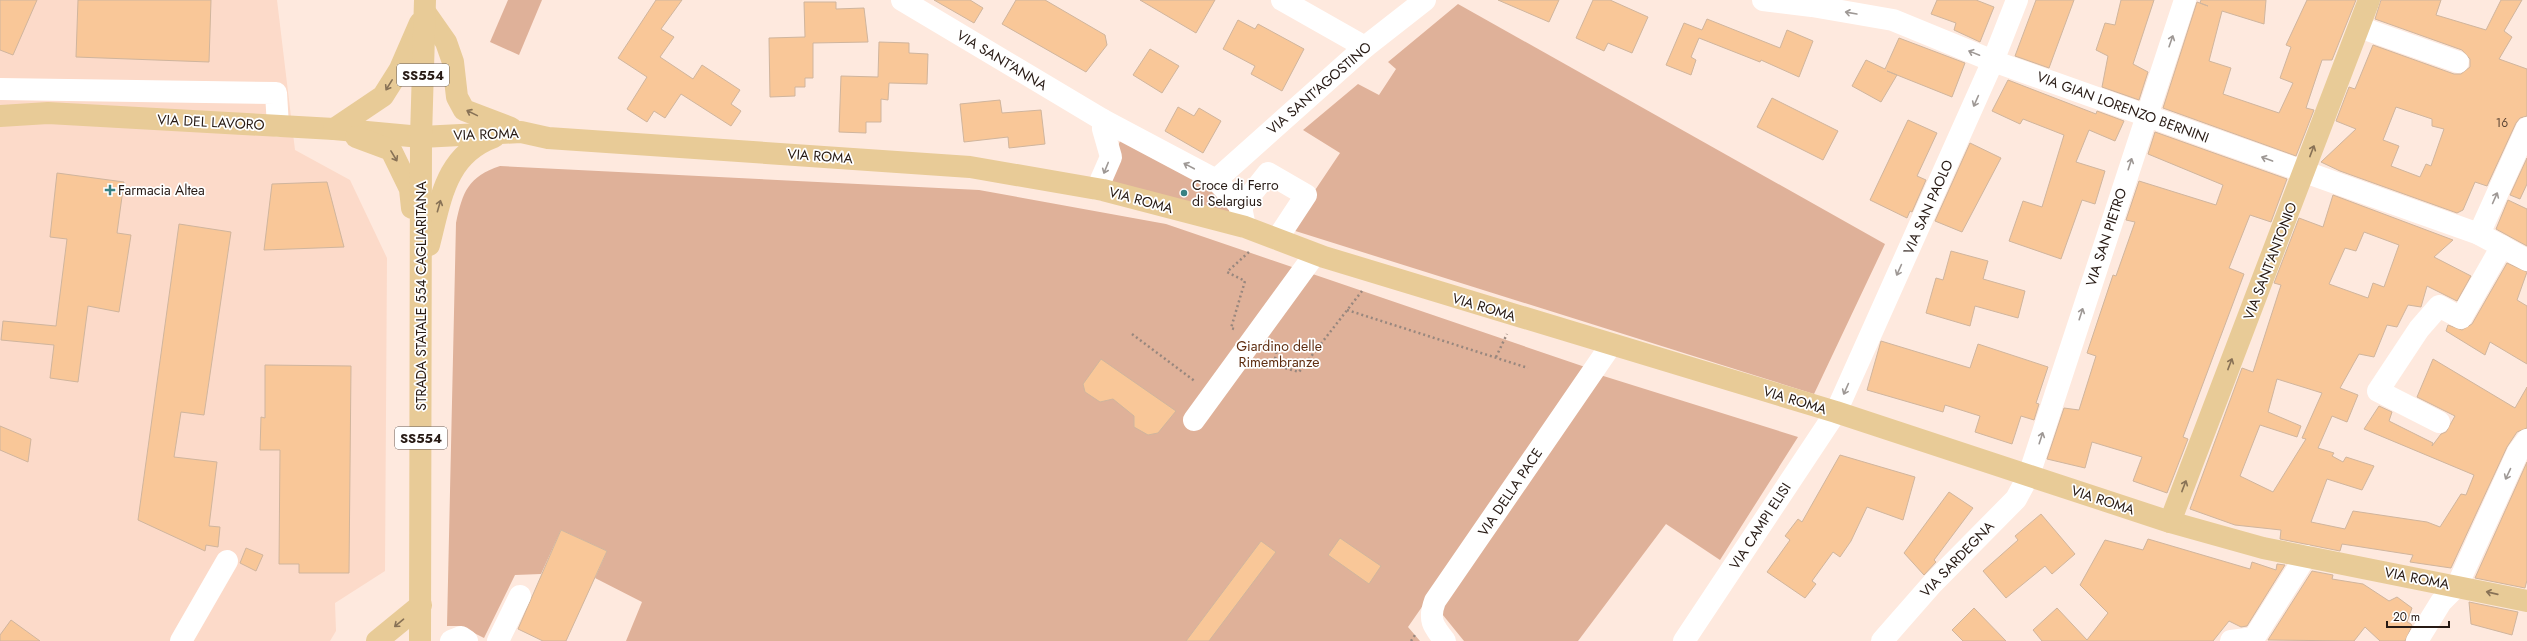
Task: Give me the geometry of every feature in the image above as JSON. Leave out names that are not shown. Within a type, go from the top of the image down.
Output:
[{"type":"main road","name":"VIA SANT'ANTONIO","points":[[2170,522],[2369,0]]},
{"type":"main road","points":[[334,129],[383,96],[400,69],[425,6]]},
{"type":"main road","points":[[425,6],[446,42],[453,62],[457,96],[464,110],[521,132]]},
{"type":"main road","name":"STRADA STATALE 554 CAGLIARITANA","points":[[420,641],[421,137],[425,6]]},
{"type":"main road","name":"VIA DEL LAVORO","points":[[0,116],[48,113],[334,129],[421,137]]},
{"type":"main road","points":[[334,129],[391,150],[410,189],[421,271]]},
{"type":"main road","points":[[421,271],[444,190],[457,162],[479,142],[496,136],[521,132]]},
{"type":"main road","name":"VIA ROMA","points":[[421,137],[521,132],[548,138],[970,167],[1098,189],[1243,217],[1277,239],[1315,254],[1836,412],[2170,522],[2263,548],[2527,601]]},
{"type":"main road","points":[[377,641],[421,605]]},
{"type":"street","name":"VIA SANT'ANNA","points":[[902,0],[1102,120],[1216,180],[1243,217]]},
{"type":"street","points":[[1282,0],[1365,47]]},
{"type":"street","name":"VIA SANT'AGOSTINO","points":[[1216,180],[1365,47],[1425,0]]},
{"type":"street","name":"VIA GIAN LORENZO BERNINI","points":[[1763,0],[1812,6],[1893,20],[1993,61],[2479,234],[2527,260]]},
{"type":"street","name":"VIA SAN PAOLO","points":[[1836,412],[1993,61],[2017,0]]},
{"type":"street","name":"VIA SAN PIETRO","points":[[2029,475],[2185,0]]},
{"type":"street","points":[[2359,27],[2458,62]]},
{"type":"street","points":[[0,89],[276,93],[278,126]]},
{"type":"street","points":[[1098,189],[1110,156],[1102,120]]},
{"type":"street","points":[[2479,234],[2527,128]]},
{"type":"street","points":[[1243,217],[1268,173],[1306,195],[1277,239]]},
{"type":"street","points":[[2439,422],[2378,391],[2419,329],[2439,306],[2461,318],[2502,246]]},
{"type":"street","points":[[1194,420],[1315,254]]},
{"type":"street","name":"VIA DELLA PACE","points":[[1445,641],[1435,629],[1430,614],[1435,601],[1611,345]]},
{"type":"street","name":"VIA CAMPI ELISI","points":[[1684,641],[1836,412]]},
{"type":"street","points":[[2417,641],[2441,602],[2458,586],[2518,452],[2527,440]]},
{"type":"street","name":"VIA SARDEGNA","points":[[1882,641],[1932,584],[2016,499],[2029,475]]},
{"type":"street","points":[[2231,641],[2254,638],[2306,556]]},
{"type":"street","points":[[181,641],[227,561]]},
{"type":"street","points":[[498,641],[520,596]]},
{"type":"street","points":[[451,641],[461,637],[467,641]]},
{"type":"path","points":[[1249,252],[1227,272],[1245,281],[1231,328],[1251,340]]},
{"type":"path","points":[[1279,336],[1274,365],[1299,372],[1362,290]]},
{"type":"path","points":[[1347,310],[1528,368]]},
{"type":"path","points":[[1496,357],[1509,331]]},
{"type":"path","points":[[1132,334],[1196,383],[1194,388]]},
{"type":"shaded area","points":[[0,0],[277,0],[295,150],[350,180],[387,258],[385,571],[335,603],[336,631],[330,641],[0,641]]},
{"type":"green space","points":[[508,0],[542,0],[519,55],[490,42]]},
{"type":"green space","points":[[1458,4],[1885,244],[1814,394],[1289,229],[1340,153],[1303,130],[1358,84],[1379,95],[1396,69],[1388,62]]},
{"type":"green space","points":[[1123,133],[1229,199],[1229,214],[1105,181]]},
{"type":"green space","name":"Giardino delle Rimembranze","points":[[500,166],[979,190],[1166,224],[1588,368],[1408,627],[1420,641],[626,641],[642,602],[595,578],[607,551],[561,530],[541,574],[515,575],[484,638],[460,626],[447,626],[456,223],[461,202],[474,180],[489,170]]},
{"type":"green space","points":[[1597,374],[1798,437],[1720,560],[1666,524],[1578,641],[1464,641],[1438,609]]},
{"type":"building","points":[[0,0],[37,0],[13,55],[0,50]]},
{"type":"building","points":[[78,0],[211,0],[209,62],[76,57]]},
{"type":"building","points":[[656,0],[682,0],[661,29],[674,37],[660,57],[693,79],[702,65],[740,90],[731,104],[741,111],[731,126],[681,94],[665,118],[654,111],[647,122],[627,109],[647,77],[618,58]]},
{"type":"building","points":[[934,0],[970,0],[983,8],[974,23]]},
{"type":"building","points":[[1016,0],[1045,0],[1105,35],[1107,45],[1086,72],[1002,24]]},
{"type":"building","points":[[1140,0],[1215,0],[1196,33]]},
{"type":"building","points":[[1498,0],[1559,0],[1549,22]]},
{"type":"building","points":[[1593,0],[1610,0],[1648,17],[1632,53],[1608,43],[1604,51],[1576,38]]},
{"type":"building","points":[[1937,0],[1976,0],[1994,7],[1980,42],[1954,30],[1956,23],[1931,14]]},
{"type":"building","points":[[2036,0],[2074,0],[2049,68],[2015,56]]},
{"type":"building","points":[[2121,0],[2154,0],[2133,64],[2148,72],[2139,100],[2102,87],[2108,56],[2096,50],[2105,23],[2115,25]]},
{"type":"building","points":[[2201,0],[2266,0],[2264,24],[2222,11],[2209,61],[2231,68],[2223,94],[2279,113],[2293,83],[2280,78],[2291,47],[2286,45],[2307,0],[2356,0],[2332,60],[2322,60],[2306,108],[2314,110],[2296,156],[2163,108],[2197,2],[2208,6],[2200,3]]},
{"type":"building","points":[[2381,0],[2441,0],[2436,15],[2486,30],[2501,0],[2522,0],[2504,31],[2512,37],[2499,59],[2527,69],[2527,116],[2520,118],[2516,123],[2487,186],[2475,182],[2463,210],[2457,213],[2340,171],[2321,162],[2356,129],[2336,121],[2349,87],[2355,89],[2373,45],[2454,74],[2461,74],[2470,67],[2470,59],[2462,50],[2375,19]],"holes":[[[2396,107],[2432,119],[2432,126],[2444,129],[2431,166],[2426,164],[2420,177],[2391,166],[2399,146],[2383,140]]]},
{"type":"building","points":[[804,2],[836,2],[836,9],[864,8],[868,42],[813,43],[813,78],[805,78],[805,87],[795,87],[795,96],[770,97],[769,38],[805,37]]},
{"type":"building","points":[[1707,19],[1780,48],[1787,30],[1813,41],[1799,77],[1761,60],[1760,62],[1699,38],[1691,57],[1696,60],[1691,75],[1666,65],[1684,23],[1702,30]]},
{"type":"building","points":[[1238,20],[1255,29],[1258,24],[1304,49],[1282,91],[1251,74],[1255,66],[1223,49]]},
{"type":"building","points":[[1899,38],[1965,63],[1952,97],[1897,75],[1881,102],[1852,86],[1866,60],[1885,69]]},
{"type":"building","points":[[879,42],[909,43],[909,53],[928,54],[927,84],[889,83],[888,100],[881,99],[881,122],[866,122],[866,133],[839,132],[841,76],[878,77]]},
{"type":"building","points":[[1150,49],[1179,66],[1162,93],[1133,75]]},
{"type":"building","points":[[2008,80],[2096,114],[2097,111],[2124,121],[2115,141],[2089,130],[2076,162],[2105,171],[2095,204],[2082,200],[2061,259],[2009,241],[2023,201],[2042,207],[2064,135],[2023,119],[2020,124],[1992,111]]},
{"type":"building","points":[[1772,98],[1838,131],[1823,160],[1757,127]]},
{"type":"building","points":[[1000,100],[1002,113],[1041,110],[1045,144],[1009,148],[1008,137],[964,142],[960,104]]},
{"type":"building","points":[[1178,107],[1194,116],[1199,108],[1221,121],[1203,153],[1165,131]]},
{"type":"building","points":[[1908,120],[1937,133],[1917,176],[1926,180],[1912,212],[1910,211],[1907,218],[1870,200]]},
{"type":"building","points":[[2155,132],[2287,179],[2271,222],[2250,215],[2229,268],[2244,274],[2183,437],[2188,439],[2167,493],[2133,481],[2142,457],[2092,442],[2085,468],[2047,459],[2064,408],[2079,410],[2096,356],[2087,353],[2113,275],[2116,276],[2135,222],[2126,220],[2139,181],[2216,205],[2223,185],[2148,154]]},
{"type":"building","points":[[1970,143],[2001,158],[1962,232],[1935,221]]},
{"type":"building","points":[[2527,158],[2527,184],[2520,199],[2510,195]]},
{"type":"building","points":[[57,173],[124,182],[117,233],[131,235],[119,312],[88,306],[78,382],[50,378],[54,345],[1,340],[3,321],[56,326],[67,239],[50,237]]},
{"type":"building","points":[[327,182],[344,247],[264,250],[272,184]]},
{"type":"building","points":[[2333,195],[2453,240],[2434,257],[2471,276],[2457,301],[2427,286],[2421,307],[2408,305],[2397,327],[2387,325],[2374,357],[2359,354],[2340,388],[2358,395],[2347,422],[2332,416],[2318,448],[2334,453],[2332,456],[2343,462],[2346,457],[2374,466],[2362,490],[2327,479],[2311,522],[2345,529],[2353,511],[2427,522],[2440,527],[2461,494],[2466,495],[2474,475],[2364,429],[2379,406],[2392,412],[2389,421],[2433,443],[2432,446],[2441,434],[2446,432],[2455,416],[2417,397],[2433,359],[2515,408],[2527,387],[2527,428],[2517,432],[2507,447],[2451,568],[2410,562],[2413,555],[2342,544],[2340,551],[2280,539],[2281,530],[2235,525],[2190,509],[2242,368],[2253,372],[2281,285],[2274,283],[2299,218],[2323,227]],"holes":[[[2364,232],[2399,245],[2384,287],[2373,283],[2368,298],[2329,284],[2345,248],[2356,251]],[[2277,379],[2322,393],[2302,438],[2306,439],[2273,492],[2240,476],[2260,425],[2297,437],[2301,426],[2268,412]]]},
{"type":"building","points":[[2508,200],[2527,209],[2527,246],[2496,229]]},
{"type":"building","points":[[179,224],[231,232],[204,415],[181,412],[174,457],[217,462],[209,526],[220,527],[218,547],[206,545],[205,551],[138,520]]},
{"type":"building","points":[[1951,251],[1988,261],[1983,279],[2025,291],[2018,318],[1975,306],[1970,326],[1926,313],[1936,278],[1943,280]]},
{"type":"building","points":[[2507,263],[2527,272],[2517,300],[2527,306],[2527,364],[2490,342],[2485,355],[2446,331],[2448,325],[2462,330],[2472,324]]},
{"type":"building","points":[[1881,341],[1970,368],[1978,344],[2048,367],[2036,403],[2039,404],[2034,420],[2021,416],[2012,444],[1975,432],[1980,416],[1945,405],[1943,412],[1867,390]]},
{"type":"building","points":[[1101,359],[1176,411],[1158,433],[1148,435],[1134,427],[1134,416],[1113,399],[1100,402],[1085,392],[1083,384]]},
{"type":"building","points":[[265,365],[351,366],[349,573],[299,573],[299,564],[279,564],[280,450],[260,450],[261,417],[265,418]]},
{"type":"building","points":[[0,426],[31,439],[28,462],[0,450]]},
{"type":"building","points":[[1840,455],[1915,477],[1903,520],[1867,507],[1851,541],[1840,557],[1833,552],[1812,581],[1816,584],[1805,598],[1767,572],[1790,540],[1785,536],[1798,519],[1802,522]]},
{"type":"building","points":[[2527,462],[2527,580],[2525,588],[2475,578]]},
{"type":"building","points":[[1949,492],[1973,508],[1934,560],[1936,562],[1924,575],[1904,553]]},
{"type":"building","points":[[2041,514],[2075,554],[2052,574],[2045,566],[2006,598],[1983,571],[2018,540],[2015,536]]},
{"type":"building","points":[[561,530],[607,551],[566,641],[543,641],[518,629]]},
{"type":"building","points":[[1340,538],[1381,566],[1369,584],[1328,555]]},
{"type":"building","points":[[2148,539],[2250,569],[2252,562],[2276,570],[2277,564],[2285,565],[2247,626],[2241,627],[2229,621],[2213,641],[2042,641],[2033,630],[2057,608],[2087,640],[2108,613],[2080,585],[2105,540],[2143,550]]},
{"type":"building","points":[[1261,541],[1276,552],[1209,641],[1186,641]]},
{"type":"building","points":[[246,548],[263,555],[256,571],[240,563]]},
{"type":"building","points":[[2312,571],[2333,575],[2332,579],[2363,584],[2389,601],[2397,597],[2412,608],[2407,622],[2412,626],[2405,641],[2380,641],[2365,627],[2354,641],[2268,640]]},
{"type":"building","points":[[2469,602],[2518,612],[2512,635],[2471,624]]},
{"type":"building","points":[[1974,608],[2006,641],[1963,641],[1952,630]]},
{"type":"building","points":[[11,620],[40,641],[0,641],[0,635]]},
{"type":"place","name":"Farmacia Altea","points":[[110,190]]},
{"type":"place","name":"Croce di Ferro di Selargius","points":[[1184,193]]}]
